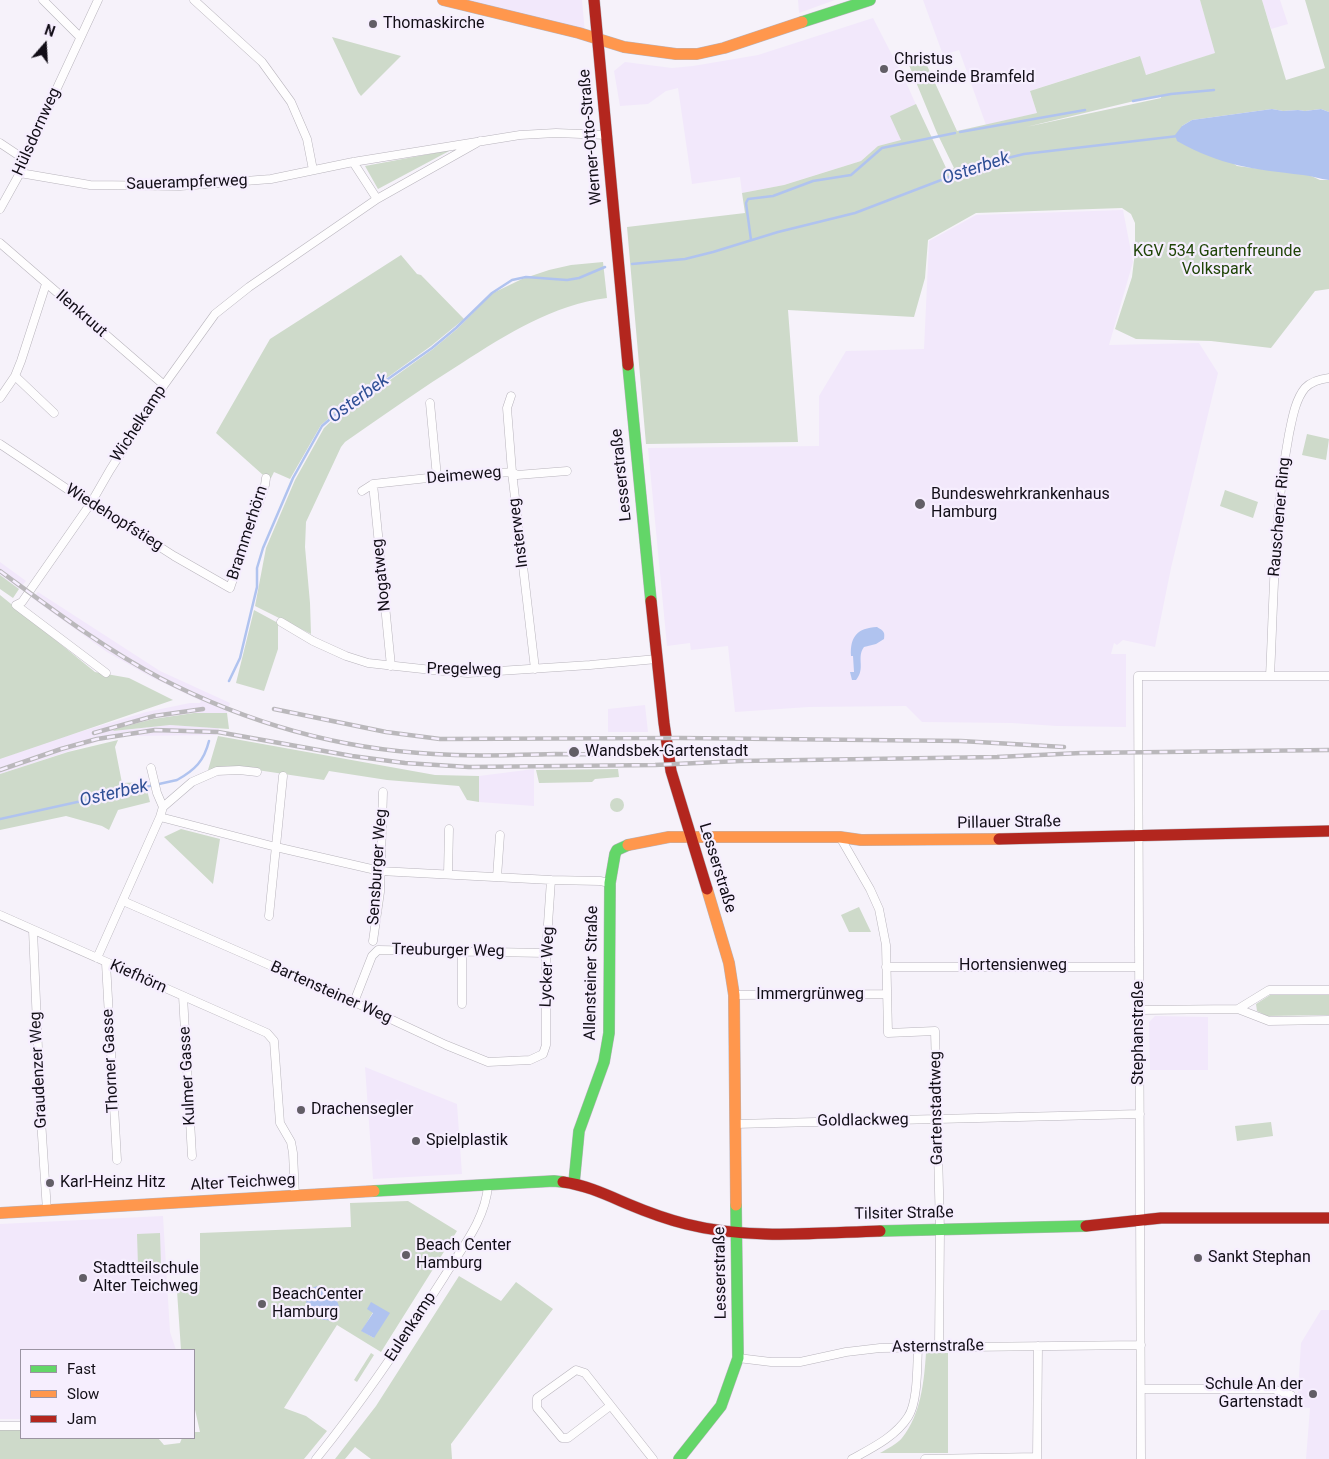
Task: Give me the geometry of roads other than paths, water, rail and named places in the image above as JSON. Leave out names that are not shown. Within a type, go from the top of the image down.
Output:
[{"type":"street","points":[[43,0],[80,37]]},
{"type":"street","name":"Hülsdornweg","points":[[0,209],[20,173],[24,159],[98,0]]},
{"type":"street","points":[[194,0],[262,62],[291,102],[308,139],[313,170]]},
{"type":"street","points":[[443,0],[638,50],[676,54],[697,54],[724,48],[870,0]]},
{"type":"street","name":"Werner-Otto-Straße","points":[[594,0],[619,271]]},
{"type":"street","name":"Sauerampferweg","points":[[20,173],[90,185],[180,186],[271,179],[353,162],[520,135],[556,133],[607,135]]},
{"type":"street","name":"Sauerampferweg","points":[[377,199],[480,142]]},
{"type":"street","points":[[0,143],[24,159]]},
{"type":"street","points":[[353,162],[377,199]]},
{"type":"street","name":"Wichelkamp","points":[[106,673],[16,605],[22,602],[91,503],[164,385],[215,314],[250,287],[377,199]]},
{"type":"street","name":"Ilenkruut","points":[[0,243],[164,385]]},
{"type":"street","name":"Lesserstraße","points":[[619,271],[657,659],[671,771],[729,963],[734,995],[738,1358],[721,1406],[679,1459]]},
{"type":"street","points":[[0,398],[15,376],[46,284]]},
{"type":"street","points":[[15,376],[54,413]]},
{"type":"street","name":"Rauschener Ring","points":[[1270,676],[1277,526],[1292,418],[1304,389],[1313,382],[1329,378]]},
{"type":"street","name":"Insterweg","points":[[511,396],[507,408],[512,472],[535,670]]},
{"type":"street","points":[[430,403],[438,477]]},
{"type":"street","name":"Wiedehopfstieg","points":[[0,444],[85,501],[230,588]]},
{"type":"street","name":"Deimeweg","points":[[362,491],[373,484],[438,477],[512,472],[518,475],[567,471]]},
{"type":"street","name":"Brammerhörn","points":[[230,588],[266,478]]},
{"type":"street","name":"Nogatweg","points":[[373,484],[391,666]]},
{"type":"street","name":"Pregelweg","points":[[281,622],[313,641],[346,656],[391,666],[468,673],[535,670],[657,659]]},
{"type":"street","name":"Stephanstraße","points":[[1141,1459],[1141,1221],[1137,837],[1138,676],[1270,676]]},
{"type":"street","points":[[1270,676],[1329,676]]},
{"type":"street","points":[[151,768],[154,784],[163,807]]},
{"type":"street","points":[[97,958],[163,807],[192,782],[217,770],[258,772]]},
{"type":"street","points":[[269,916],[283,776]]},
{"type":"street","name":"Sensburger Weg","points":[[373,941],[380,892],[383,792]]},
{"type":"street","points":[[160,817],[380,871],[610,883]]},
{"type":"street","points":[[448,874],[449,829]]},
{"type":"street","name":"Pillauer Straße","points":[[617,850],[624,846],[669,837],[840,837],[861,840],[1137,837],[1329,831]]},
{"type":"street","points":[[497,877],[500,834]]},
{"type":"street","name":"Gartenstadtweg","points":[[840,837],[880,909],[886,945],[888,1032],[936,1032],[940,1230],[939,1347]]},
{"type":"street","name":"Allensteiner Straße","points":[[574,1183],[578,1130],[604,1062],[609,1033],[610,883],[613,861],[617,850]]},
{"type":"street","name":"Lycker Weg","points":[[543,1054],[546,1046],[546,953],[552,880]]},
{"type":"street","name":"Bartensteiner Weg","points":[[123,901],[488,1062],[530,1060],[543,1054]]},
{"type":"street","name":"Kiefhörn","points":[[0,915],[267,1033],[274,1041],[280,1124],[291,1142],[295,1196]]},
{"type":"street","name":"Graudenzer Weg","points":[[33,930],[47,1210]]},
{"type":"street","name":"Treuburger Weg","points":[[354,1002],[372,956],[378,950],[546,953]]},
{"type":"street","points":[[462,952],[462,1004]]},
{"type":"street","name":"Thorner Gasse","points":[[106,963],[116,1160]]},
{"type":"street","name":"Hortensienweg","points":[[886,967],[1139,967]]},
{"type":"street","points":[[1238,1009],[1269,990],[1329,990]]},
{"type":"street","name":"Immergrünweg","points":[[734,995],[887,994]]},
{"type":"street","name":"Kulmer Gasse","points":[[183,996],[192,1156]]},
{"type":"street","points":[[1139,1010],[1238,1009],[1269,1021],[1329,1020]]},
{"type":"street","name":"Goldlackweg","points":[[735,1124],[1140,1114]]},
{"type":"street","name":"Tilsiter Straße","points":[[488,1185],[554,1181],[574,1183],[671,1219],[736,1233],[1077,1227],[1162,1218],[1329,1218]]},
{"type":"street","name":"Alter Teichweg","points":[[0,1212],[488,1185]]},
{"type":"street","name":"Eulenkamp","points":[[316,1459],[343,1426],[396,1353],[477,1224],[488,1195],[488,1185]]},
{"type":"street","name":"Asternstraße","points":[[738,1358],[771,1362],[800,1362],[860,1350],[939,1347],[1141,1345]]},
{"type":"street","points":[[925,1459],[1036,1458],[1038,1346]]},
{"type":"street","points":[[852,1459],[891,1436],[909,1416],[917,1384],[918,1348]]},
{"type":"street","points":[[610,1406],[568,1438],[562,1438],[537,1408],[537,1398],[576,1370],[585,1373],[653,1459]]},
{"type":"street","points":[[1141,1389],[1273,1389],[1291,1395]]},
{"type":"street","points":[[0,1426],[20,1426]]},
{"type":"water","points":[[1272,109],[1305,111],[1321,109],[1329,112],[1329,180],[1253,168],[1223,161],[1177,141],[1175,135],[1182,126],[1192,120]]},
{"type":"water","points":[[877,627],[884,632],[884,639],[876,644],[864,647],[861,655],[859,676],[856,680],[852,680],[850,672],[854,672],[851,649],[854,639],[864,629]]},
{"type":"water","points":[[317,1286],[328,1290],[336,1299],[339,1309],[338,1316],[332,1320],[317,1317],[311,1312],[307,1304],[307,1293]]},
{"type":"water","points":[[371,1302],[390,1313],[374,1338],[361,1331],[373,1313],[367,1309]]},
{"type":"waterway","points":[[1133,101],[1171,94],[1214,90]]},
{"type":"waterway","points":[[960,132],[1085,110]]},
{"type":"waterway","points":[[751,240],[746,203],[748,199],[773,196],[813,181],[851,175],[882,148],[955,133]]},
{"type":"waterway","name":"Osterbek","points":[[632,264],[685,259],[778,232],[855,213],[983,164],[1024,154],[1178,136]]},
{"type":"waterway","name":"Osterbek","points":[[229,681],[240,658],[257,587],[257,568],[263,548],[293,478],[322,426],[344,407],[432,348],[492,293],[512,280],[526,277],[567,280],[579,278],[605,267]]},
{"type":"waterway","name":"Osterbek","points":[[0,819],[177,780],[198,764],[209,741]]},
{"type":"railway","points":[[0,571],[98,641],[160,678],[225,708],[293,731],[363,746],[434,754],[480,756],[653,753]]},
{"type":"railway","points":[[94,733],[154,716],[203,709]]},
{"type":"railway","points":[[274,709],[386,732],[440,739],[680,738],[961,741],[1064,747]]},
{"type":"railway","points":[[0,770],[97,739],[155,730],[218,732],[352,756],[405,763],[469,767],[655,765],[740,761],[997,757],[1081,753],[1329,750]]},
{"type":"place","name":"Thomaskirche","points":[[373,24]]},
{"type":"place","name":"Christus Gemeinde Bramfeld","points":[[884,69]]},
{"type":"place","name":"Bundeswehrkrankenhaus Hamburg","points":[[920,504]]},
{"type":"place","name":"Wandsbek-Gartenstadt","points":[[574,752]]},
{"type":"place","name":"Drachensegler","points":[[301,1110]]},
{"type":"place","name":"Spielplastik","points":[[416,1141]]},
{"type":"place","name":"Karl-Heinz Hitz","points":[[50,1183]]},
{"type":"place","name":"Beach Center Hamburg","points":[[406,1255]]},
{"type":"place","name":"Sankt Stephan","points":[[1198,1258]]},
{"type":"place","name":"Stadtteilschule Alter Teichweg","points":[[83,1278]]},
{"type":"place","name":"BeachCenter Hamburg","points":[[262,1304]]},
{"type":"place","name":"Schule An der Gartenstadt","points":[[1313,1394]]},
{"type":"park label","name":"KGV 534 Gartenfreunde Volkspark","points":[[1217,261]]}]
